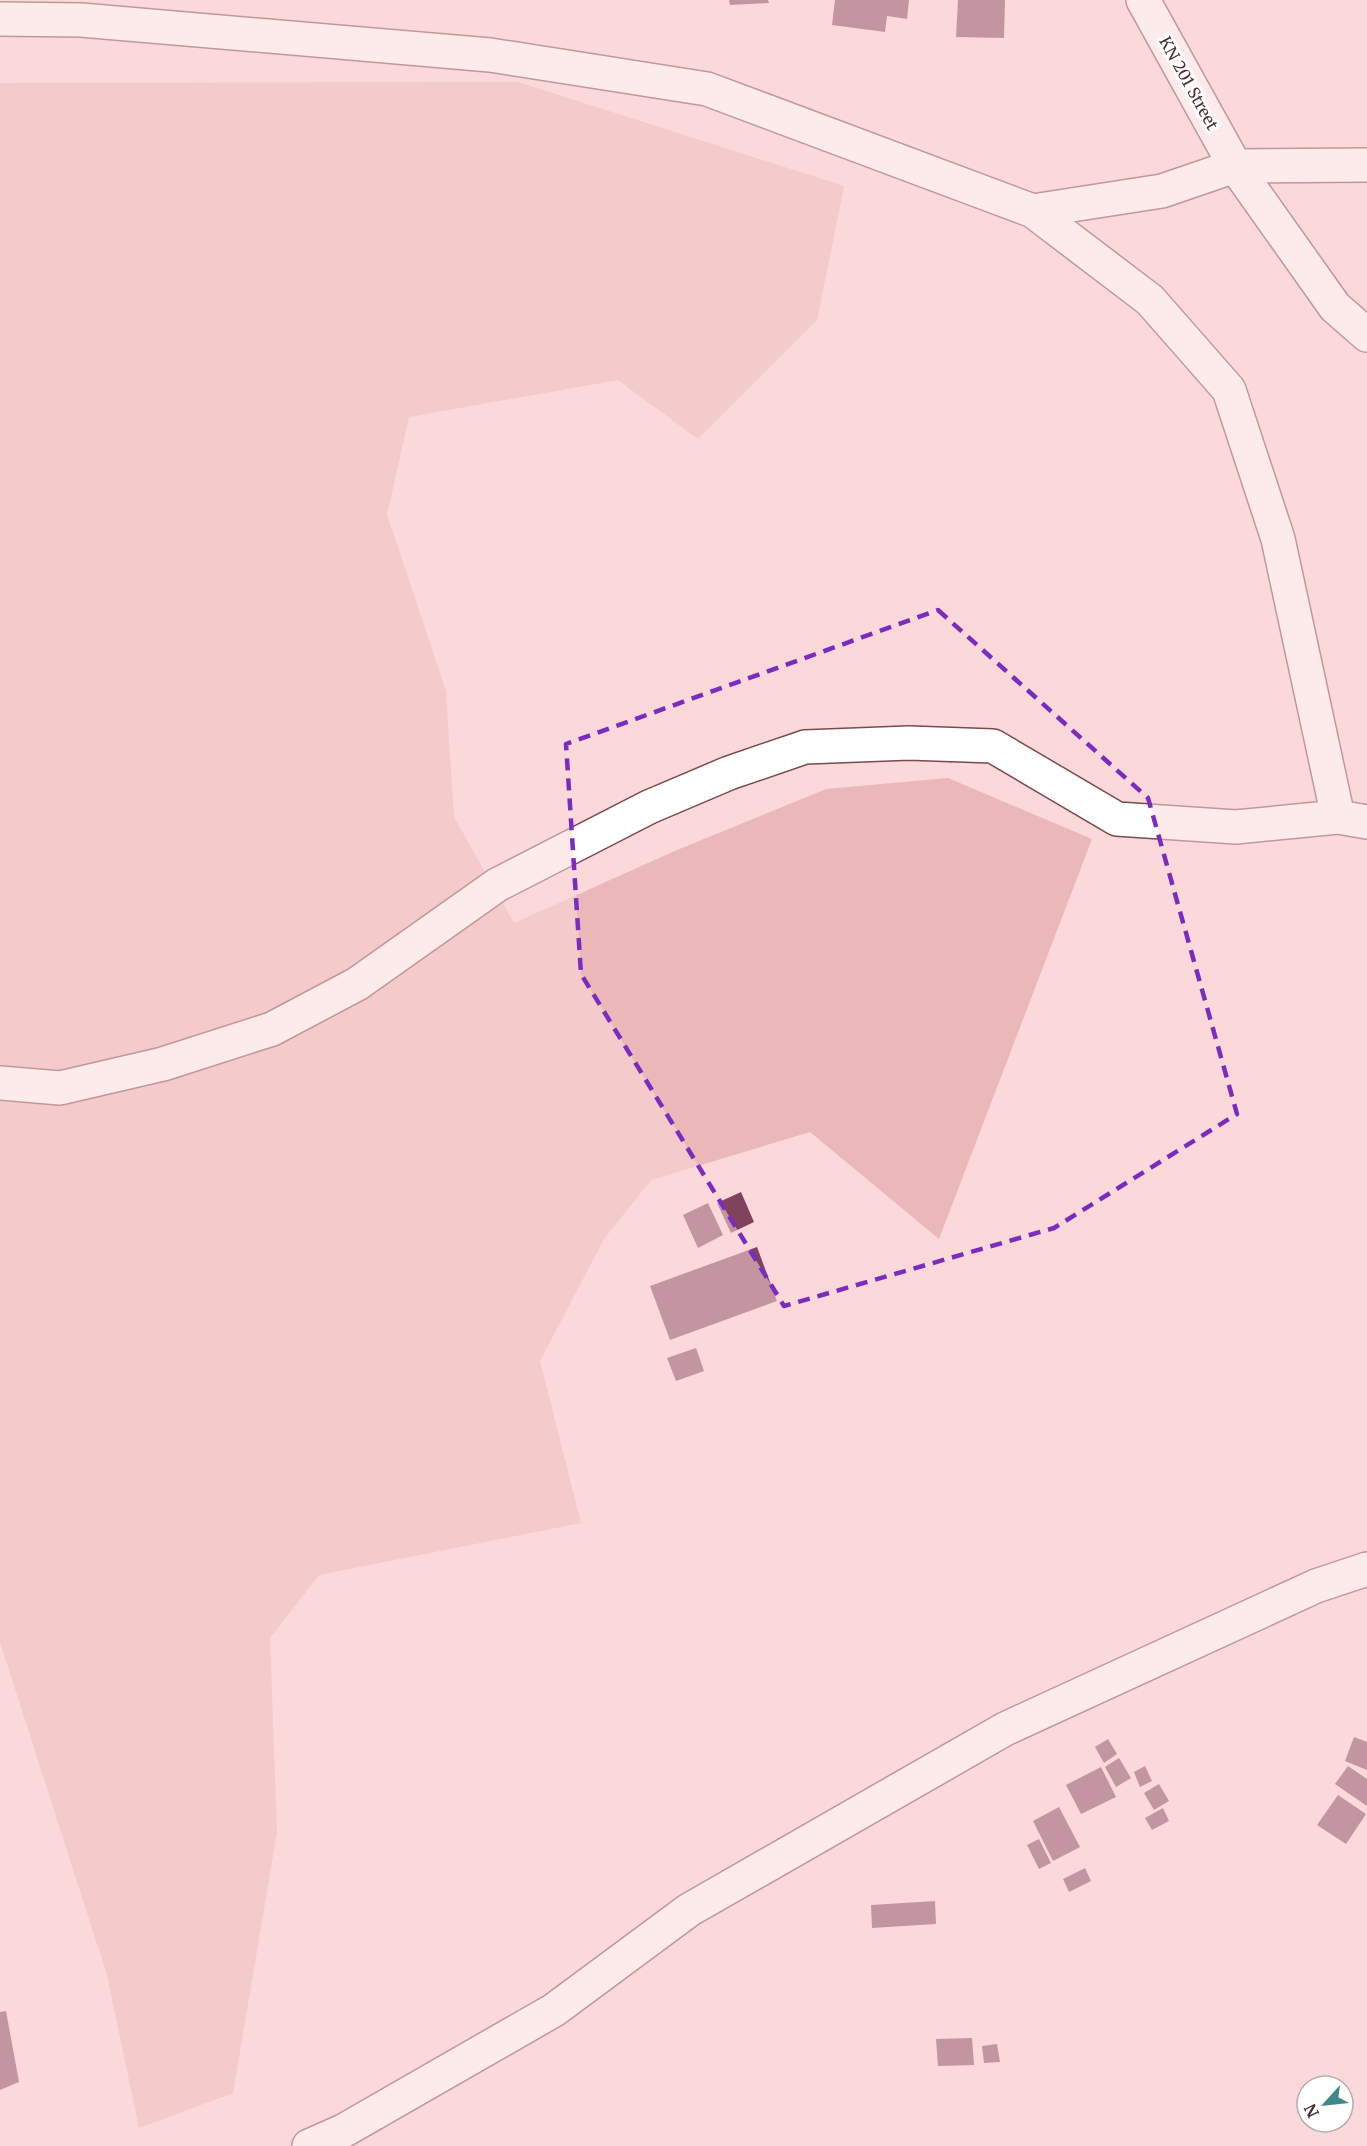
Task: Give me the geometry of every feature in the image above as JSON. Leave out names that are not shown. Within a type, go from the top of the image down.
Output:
[{"type":"street","name":"KN 201 Street","points":[[1143,0],[1235,166],[1335,307],[1367,335]]},
{"type":"street","points":[[0,19],[81,20],[490,55],[707,89],[1033,211],[1150,300],[1229,390],[1278,539],[1352,819],[1236,827],[1118,819],[993,746],[909,743],[805,747],[729,773],[649,807],[497,885],[357,984],[272,1029],[163,1065],[60,1088],[0,1083]]},
{"type":"street","points":[[1033,211],[1162,191],[1235,166],[1367,165]]},
{"type":"street","points":[[309,2146],[343,2131],[554,2010],[689,1910],[1005,1729],[1316,1586],[1367,1569]]},
{"type":"highlighted area","points":[[938,610],[1148,798],[1237,1114],[1054,1228],[784,1306],[581,974],[566,744]]},
{"type":"shaded area","points":[[518,82],[844,186],[817,320],[698,439],[618,380],[409,417],[387,515],[446,691],[454,817],[514,923],[677,850],[826,789],[948,778],[1092,839],[939,1239],[810,1132],[651,1180],[604,1239],[540,1361],[581,1523],[319,1575],[270,1638],[277,1832],[233,2093],[139,2128],[107,1975],[0,1642],[0,83]]},
{"type":"building","points":[[729,0],[768,0],[769,3],[730,5]]},
{"type":"building","points":[[835,0],[909,0],[907,19],[887,16],[885,32],[832,25]]},
{"type":"building","points":[[958,0],[1005,0],[1004,38],[956,37]]},
{"type":"building","points":[[741,1192],[754,1222],[731,1233],[717,1203]]},
{"type":"building","points":[[708,1203],[723,1235],[698,1248],[683,1215]]},
{"type":"building","points":[[757,1247],[777,1301],[670,1340],[650,1286]]},
{"type":"building","points":[[696,1348],[704,1371],[676,1381],[667,1358]]},
{"type":"building","points":[[1354,1737],[1367,1742],[1367,1770],[1345,1761]]},
{"type":"building","points":[[1108,1739],[1117,1754],[1104,1763],[1095,1747]]},
{"type":"building","points":[[1119,1758],[1131,1778],[1116,1787],[1105,1767]]},
{"type":"building","points":[[1145,1766],[1152,1781],[1140,1787],[1134,1772]]},
{"type":"building","points":[[1348,1766],[1367,1779],[1367,1806],[1335,1784]]},
{"type":"building","points":[[1101,1767],[1116,1797],[1081,1814],[1066,1785]]},
{"type":"building","points":[[1159,1784],[1169,1801],[1154,1810],[1144,1793]]},
{"type":"building","points":[[1338,1795],[1366,1814],[1346,1844],[1317,1825]]},
{"type":"building","points":[[1059,1807],[1080,1847],[1053,1861],[1033,1821]]},
{"type":"building","points":[[1163,1808],[1169,1821],[1152,1830],[1145,1818]]},
{"type":"building","points":[[1039,1839],[1051,1863],[1039,1869],[1027,1845]]},
{"type":"building","points":[[1085,1868],[1091,1881],[1069,1892],[1063,1879]]},
{"type":"building","points":[[935,1901],[936,1924],[872,1928],[871,1905]]},
{"type":"building","points":[[6,2011],[19,2082],[0,2090],[0,2012]]},
{"type":"building","points":[[972,2038],[974,2065],[938,2066],[936,2039]]},
{"type":"building","points":[[997,2044],[1000,2062],[984,2063],[982,2046]]}]
